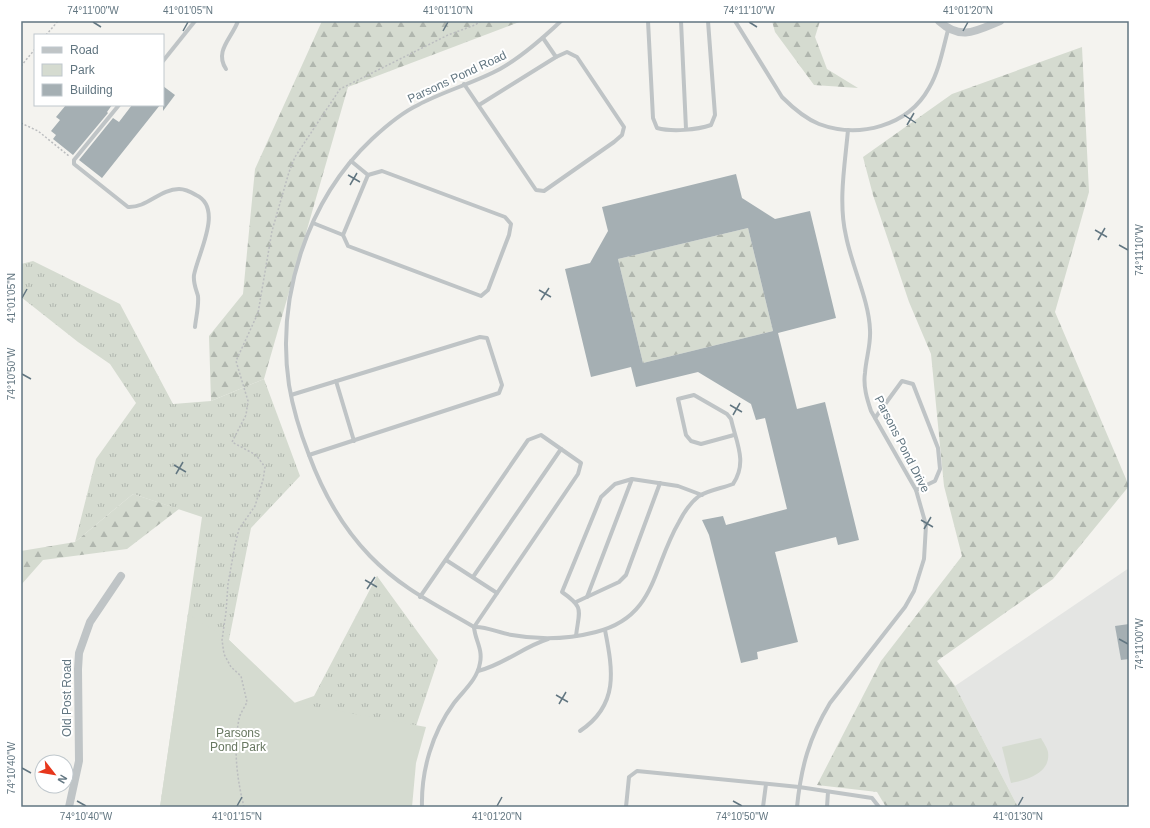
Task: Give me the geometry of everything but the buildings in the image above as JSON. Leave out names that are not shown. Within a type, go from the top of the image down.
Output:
[{"type":"street","points":[[939,21],[948,30],[960,33],[972,33],[1000,21]]},
{"type":"street","name":"Old Post Road","points":[[69,807],[77,778],[79,761],[79,653],[90,622],[121,576]]},
{"type":"lane","points":[[164,60],[196,21]]},
{"type":"lane","points":[[226,69],[222,63],[221,53],[238,21]]},
{"type":"lane","name":"Parsons Pond Road","points":[[552,638],[518,636],[480,627],[474,627],[420,597],[387,572],[354,537],[328,497],[300,432],[291,395],[287,359],[288,309],[299,261],[313,223],[330,191],[351,161],[372,138],[409,110],[515,60],[543,38],[561,21]]},
{"type":"lane","points":[[648,21],[653,118],[657,128],[664,130],[704,128],[711,125],[714,115],[708,21]]},
{"type":"lane","points":[[681,21],[686,129]]},
{"type":"lane","points":[[735,21],[782,97],[792,107],[818,124],[848,130],[877,127],[895,120],[914,107],[932,82],[948,30]]},
{"type":"lane","points":[[543,38],[556,57]]},
{"type":"lane","points":[[464,84],[536,190],[544,191],[614,142],[622,135],[624,127],[577,57],[567,52],[556,57],[479,105]]},
{"type":"lane","points":[[118,106],[74,160],[74,164],[128,207],[137,207],[166,192],[178,189],[195,194],[206,202],[209,207],[210,219],[194,276],[198,302],[195,327]]},
{"type":"lane","name":"Parsons Pond Drive","points":[[797,807],[804,760],[820,720],[830,702],[905,608],[920,575],[924,559],[926,525],[916,490],[875,418],[866,398],[865,373],[870,345],[869,317],[845,236],[843,178],[848,130]]},
{"type":"lane","points":[[351,161],[368,175]]},
{"type":"lane","points":[[313,223],[343,235],[348,246],[481,296],[488,290],[510,235],[511,224],[505,217],[382,172],[368,175]]},
{"type":"lane","points":[[343,235],[368,175]]},
{"type":"lane","points":[[291,395],[480,337],[487,338],[502,385],[499,393],[309,455]]},
{"type":"lane","points":[[336,381],[354,440]]},
{"type":"lane","points":[[875,418],[902,381],[912,384],[938,448],[940,469],[935,481],[916,490]]},
{"type":"lane","points":[[478,671],[489,668],[528,646],[552,638],[576,636],[605,630],[622,623],[642,604],[649,593],[674,529],[689,505],[702,495],[733,484],[739,475],[741,459],[731,419],[727,414],[694,394],[678,399],[686,435],[691,441],[701,444],[734,435]]},
{"type":"lane","points":[[420,597],[528,440],[541,435],[581,463],[578,474],[474,627],[481,652],[478,671],[474,679],[453,704],[435,738],[423,778],[422,807]]},
{"type":"lane","points":[[473,577],[560,449]]},
{"type":"lane","points":[[576,636],[579,611],[576,602],[562,592],[601,497],[615,484],[632,479],[678,486],[702,495]]},
{"type":"lane","points":[[587,597],[632,479]]},
{"type":"lane","points":[[576,602],[619,582],[626,574],[660,483]]},
{"type":"lane","points":[[446,560],[497,593]]},
{"type":"lane","points":[[580,731],[599,716],[609,697],[611,673],[605,630]]},
{"type":"lane","points":[[632,807],[626,807],[629,777],[637,771],[799,787],[872,798],[879,807]]},
{"type":"lane","points":[[763,807],[766,784]]},
{"type":"lane","points":[[827,807],[828,792]]},
{"type":"path","points":[[47,34],[58,21]]},
{"type":"path","points":[[21,66],[34,50]]},
{"type":"path","points":[[21,123],[38,131],[74,160]]},
{"type":"shaded area","points":[[1129,568],[1129,802],[1122,807],[1018,807],[955,686]]},
{"type":"green space","points":[[322,21],[522,21],[348,87],[264,379],[211,401],[209,336],[243,294],[255,169]]},
{"type":"green space","points":[[772,21],[820,21],[815,37],[827,69],[858,88],[814,85],[775,32]]},
{"type":"green space","points":[[1082,47],[1089,192],[1055,312],[1129,486],[1053,579],[937,661],[955,686],[1018,807],[886,807],[877,792],[817,785],[881,661],[962,556],[944,486],[931,354],[909,302],[873,195],[863,157],[952,94]]},
{"type":"green space","points":[[748,228],[773,331],[643,363],[618,259]]},
{"type":"green space","points":[[33,261],[120,304],[173,404],[211,401],[264,379],[300,476],[251,528],[229,640],[294,703],[314,696],[377,576],[438,660],[412,738],[160,807],[202,517],[133,494],[75,542],[96,459],[136,403],[110,364],[78,342],[21,297],[21,264]]},
{"type":"green space","points":[[133,494],[179,509],[127,549],[43,560],[21,585],[21,551],[75,542]]},
{"type":"green space","name":"Parsons Pond Park","points":[[188,614],[229,640],[295,703],[426,727],[416,763],[412,807],[160,807]]},
{"type":"green space","points":[[1041,738],[1048,752],[1046,765],[1037,774],[1024,780],[1011,783],[1002,747]]}]
